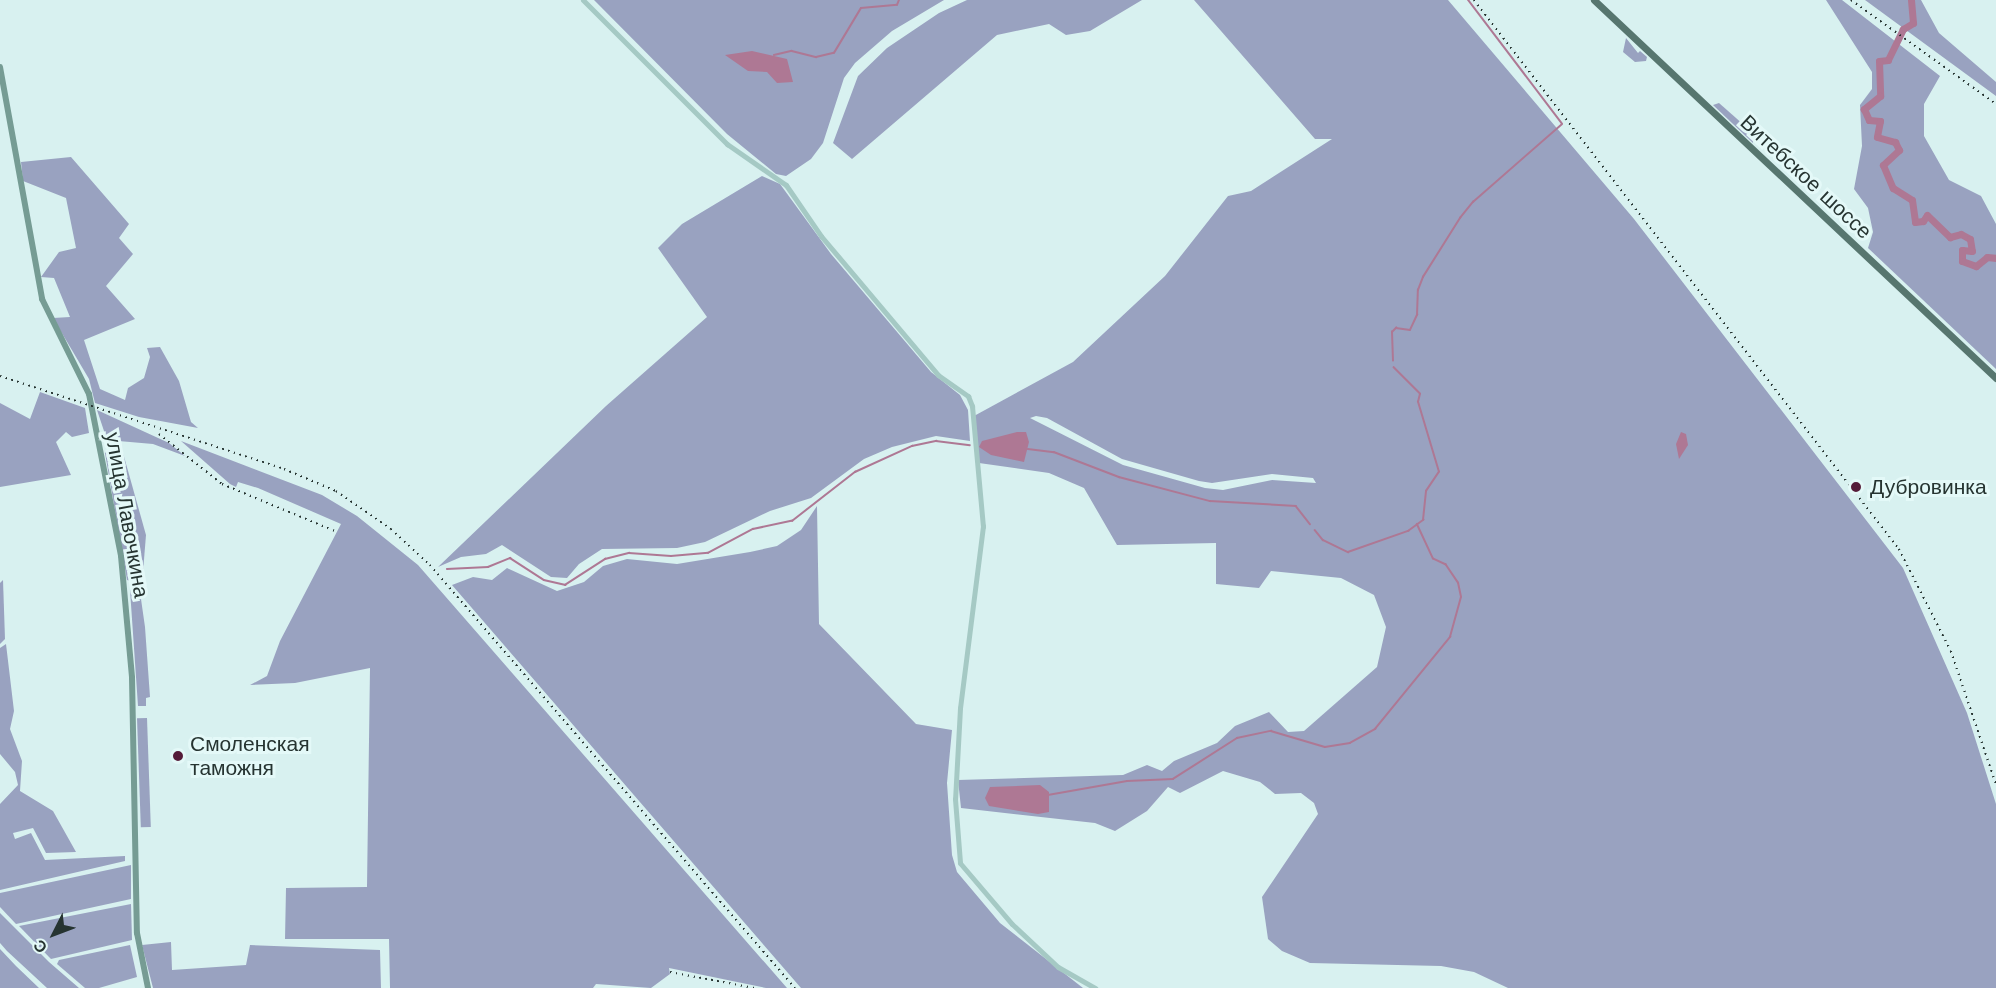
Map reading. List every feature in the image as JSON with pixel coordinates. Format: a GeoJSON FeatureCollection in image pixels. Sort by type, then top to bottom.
{"type":"FeatureCollection","features":[{"type":"Feature","properties":{"kind":"main road","name":"Витебское шоссе"},"geometry":{"type":"LineString","coordinates":[[1594,0],[1996,378]]}},
{"type":"Feature","properties":{"kind":"main road","name":"улица Лавочкина"},"geometry":{"type":"LineString","coordinates":[[0,67],[42,299],[89,394],[122,565],[134,720],[137,933],[146,985]]}},
{"type":"Feature","properties":{"kind":"street"},"geometry":{"type":"LineString","coordinates":[[583,0],[727,144],[786,185],[821,236],[938,375],[968,396],[972,406],[982,511],[960,708],[955,799],[962,869],[1058,967],[1095,988]]}},
{"type":"Feature","properties":{"kind":"shaded area"},"geometry":{"type":"Polygon","coordinates":[[[594,0],[944,0],[892,31],[855,63],[844,78],[823,143],[811,159],[786,176],[776,174],[727,134],[594,0]]]}},
{"type":"Feature","properties":{"kind":"shaded area"},"geometry":{"type":"Polygon","coordinates":[[[967,0],[1142,0],[1090,31],[1066,35],[1049,24],[997,35],[852,159],[833,143],[858,76],[887,48],[939,13],[967,0]]]}},
{"type":"Feature","properties":{"kind":"shaded area"},"geometry":{"type":"Polygon","coordinates":[[[1194,0],[1448,0],[1634,219],[1903,568],[1967,713],[1996,804],[1996,988],[1508,988],[1474,972],[1441,966],[1310,963],[1282,951],[1268,939],[1262,897],[1318,814],[1314,803],[1301,793],[1275,794],[1260,782],[1223,771],[1180,793],[1168,787],[1147,811],[1115,831],[1095,823],[961,808],[958,780],[1123,775],[1147,765],[1162,771],[1174,761],[1217,743],[1235,726],[1269,712],[1288,732],[1304,731],[1377,667],[1386,627],[1374,595],[1341,578],[1271,571],[1259,588],[1216,584],[1216,543],[1117,545],[1084,488],[1049,473],[979,463],[974,416],[1073,362],[1165,276],[1228,196],[1251,191],[1332,139],[1315,139],[1194,0]],[[1036,416],[1030,418],[1123,465],[1205,488],[1223,490],[1272,480],[1316,483],[1313,478],[1272,474],[1212,483],[1199,481],[1122,459],[1047,418],[1036,416]]]}},
{"type":"Feature","properties":{"kind":"shaded area"},"geometry":{"type":"Polygon","coordinates":[[[1826,0],[1842,0],[1940,76],[1924,104],[1924,136],[1949,180],[1981,196],[1996,224],[1996,369],[1868,248],[1873,232],[1868,208],[1854,189],[1862,146],[1860,105],[1872,89],[1872,72],[1826,0]]]}},
{"type":"Feature","properties":{"kind":"shaded area"},"geometry":{"type":"Polygon","coordinates":[[[1865,0],[1921,0],[1939,33],[1996,82],[1996,96],[1865,0]]]}},
{"type":"Feature","properties":{"kind":"shaded area"},"geometry":{"type":"Polygon","coordinates":[[[1626,38],[1638,53],[1640,51],[1647,57],[1646,61],[1635,62],[1623,52],[1626,38]]]}},
{"type":"Feature","properties":{"kind":"shaded area"},"geometry":{"type":"Polygon","coordinates":[[[752,51],[787,59],[793,82],[777,83],[767,72],[748,71],[725,55],[752,51]]]}},
{"type":"Feature","properties":{"kind":"shaded area"},"geometry":{"type":"Polygon","coordinates":[[[1719,103],[1753,133],[1753,143],[1713,105],[1719,103]]]}},
{"type":"Feature","properties":{"kind":"shaded area"},"geometry":{"type":"Polygon","coordinates":[[[71,157],[129,224],[119,238],[133,254],[106,286],[135,319],[84,340],[100,389],[125,400],[128,388],[144,378],[150,357],[147,348],[160,347],[179,381],[191,422],[198,428],[139,417],[95,403],[89,379],[53,318],[70,317],[54,278],[41,277],[59,252],[76,248],[66,198],[23,181],[21,162],[71,157]]]}},
{"type":"Feature","properties":{"kind":"shaded area"},"geometry":{"type":"Polygon","coordinates":[[[762,176],[780,184],[831,254],[931,372],[960,395],[968,410],[970,441],[936,436],[892,447],[864,459],[811,498],[770,511],[705,542],[677,548],[602,549],[579,564],[567,578],[551,577],[502,545],[486,554],[461,557],[438,567],[606,406],[707,317],[658,248],[682,224],[762,176]]]}},
{"type":"Feature","properties":{"kind":"shaded area"},"geometry":{"type":"Polygon","coordinates":[[[40,392],[85,408],[89,433],[72,437],[66,432],[56,442],[71,475],[0,487],[0,403],[30,419],[40,392]]]}},
{"type":"Feature","properties":{"kind":"shaded area"},"geometry":{"type":"Polygon","coordinates":[[[97,410],[169,443],[185,456],[153,444],[107,440],[97,410]]]}},
{"type":"Feature","properties":{"kind":"shaded area"},"geometry":{"type":"Polygon","coordinates":[[[1017,432],[1026,432],[1029,442],[1024,462],[991,455],[979,447],[982,441],[1017,432]]]}},
{"type":"Feature","properties":{"kind":"shaded area"},"geometry":{"type":"Polygon","coordinates":[[[1681,432],[1686,434],[1688,445],[1679,459],[1676,444],[1681,432]]]}},
{"type":"Feature","properties":{"kind":"shaded area"},"geometry":{"type":"Polygon","coordinates":[[[181,441],[322,495],[357,516],[418,565],[787,988],[766,988],[669,968],[670,974],[651,988],[596,984],[593,988],[390,988],[389,939],[285,939],[286,888],[367,887],[370,668],[295,683],[250,685],[267,676],[280,641],[341,524],[258,488],[238,482],[236,487],[230,484],[181,441]]]}},
{"type":"Feature","properties":{"kind":"shaded area"},"geometry":{"type":"Polygon","coordinates":[[[110,449],[123,453],[146,535],[142,584],[127,580],[105,453],[110,449]]]}},
{"type":"Feature","properties":{"kind":"shaded area"},"geometry":{"type":"Polygon","coordinates":[[[817,506],[819,624],[916,724],[952,730],[947,783],[952,855],[957,872],[1000,923],[1083,988],[801,988],[452,585],[473,577],[492,580],[507,568],[557,591],[584,582],[603,566],[627,559],[677,564],[750,552],[777,546],[801,530],[817,506]]]}},
{"type":"Feature","properties":{"kind":"shaded area"},"geometry":{"type":"Polygon","coordinates":[[[3,580],[5,639],[0,644],[0,583],[3,580]]]}},
{"type":"Feature","properties":{"kind":"shaded area"},"geometry":{"type":"Polygon","coordinates":[[[130,590],[141,599],[145,627],[150,697],[146,698],[146,706],[138,706],[130,590]]]}},
{"type":"Feature","properties":{"kind":"shaded area"},"geometry":{"type":"Polygon","coordinates":[[[6,644],[14,711],[10,729],[22,761],[20,791],[53,811],[76,852],[46,853],[33,828],[13,833],[15,839],[31,833],[45,860],[125,856],[125,861],[0,890],[0,804],[18,785],[15,772],[0,754],[0,648],[6,644]]]}},
{"type":"Feature","properties":{"kind":"shaded area"},"geometry":{"type":"Polygon","coordinates":[[[137,718],[147,718],[151,827],[141,827],[137,718]]]}},
{"type":"Feature","properties":{"kind":"shaded area"},"geometry":{"type":"Polygon","coordinates":[[[1040,785],[1049,792],[1049,812],[1038,814],[989,806],[985,798],[990,787],[1040,785]]]}},
{"type":"Feature","properties":{"kind":"shaded area"},"geometry":{"type":"Polygon","coordinates":[[[131,865],[131,899],[16,924],[0,907],[0,893],[131,865]]]}},
{"type":"Feature","properties":{"kind":"shaded area"},"geometry":{"type":"Polygon","coordinates":[[[131,904],[132,940],[51,959],[19,926],[131,904]]]}},
{"type":"Feature","properties":{"kind":"shaded area"},"geometry":{"type":"Polygon","coordinates":[[[0,913],[79,988],[47,988],[7,951],[0,943],[0,913]]]}},
{"type":"Feature","properties":{"kind":"shaded area"},"geometry":{"type":"Polygon","coordinates":[[[171,942],[172,970],[246,965],[250,945],[380,950],[381,988],[153,988],[142,945],[171,942]]]}},
{"type":"Feature","properties":{"kind":"shaded area"},"geometry":{"type":"Polygon","coordinates":[[[130,945],[137,977],[99,988],[85,988],[57,964],[59,960],[130,945]]]}},
{"type":"Feature","properties":{"kind":"shaded area"},"geometry":{"type":"Polygon","coordinates":[[[0,949],[16,966],[39,988],[0,988],[0,949]]]}},
{"type":"Feature","properties":{"kind":"waterway"},"geometry":{"type":"LineString","coordinates":[[774,55],[792,51],[816,57],[834,53],[861,8],[897,5],[899,0]]}},
{"type":"Feature","properties":{"kind":"waterway"},"geometry":{"type":"LineString","coordinates":[[1393,361],[1392,332],[1396,328],[1410,330],[1417,315],[1418,290],[1423,277],[1460,218],[1473,202],[1562,124],[1468,0]]}},
{"type":"Feature","properties":{"kind":"waterway"},"geometry":{"type":"LineString","coordinates":[[1911,0],[1913,23],[1903,29],[1888,60],[1879,61],[1880,96],[1864,109],[1869,120],[1880,121],[1877,137],[1895,142],[1899,150],[1883,165],[1893,188],[1912,200],[1915,222],[1923,221],[1927,215],[1950,237],[1961,234],[1970,239],[1972,251],[1962,250],[1962,261],[1976,266],[1987,257],[1996,258]]}},
{"type":"Feature","properties":{"kind":"waterway"},"geometry":{"type":"LineString","coordinates":[[1315,530],[1323,540],[1348,552],[1408,531],[1423,520],[1426,491],[1439,472],[1418,402],[1420,394],[1394,368]]}},
{"type":"Feature","properties":{"kind":"waterway"},"geometry":{"type":"LineString","coordinates":[[447,569],[488,567],[510,558],[544,580],[565,585],[605,559],[629,553],[671,556],[708,553],[753,529],[792,521],[855,472],[912,446],[936,441],[970,445]]}},
{"type":"Feature","properties":{"kind":"waterway"},"geometry":{"type":"LineString","coordinates":[[1028,449],[1054,452],[1119,477],[1210,501],[1296,506],[1310,524]]}},
{"type":"Feature","properties":{"kind":"waterway"},"geometry":{"type":"LineString","coordinates":[[1048,795],[1127,781],[1173,779],[1237,738],[1271,731],[1325,747],[1350,743],[1375,729],[1450,637],[1461,597],[1458,583],[1446,565],[1433,559],[1417,525]]}},
{"type":"Feature","properties":{"kind":"railway"},"geometry":{"type":"LineString","coordinates":[[1474,0],[1899,549],[1951,651],[1996,784]]}},
{"type":"Feature","properties":{"kind":"railway"},"geometry":{"type":"LineString","coordinates":[[1851,0],[1996,104]]}},
{"type":"Feature","properties":{"kind":"railway"},"geometry":{"type":"LineString","coordinates":[[0,376],[284,469],[336,491],[391,529],[430,565],[795,988]]}},
{"type":"Feature","properties":{"kind":"railway"},"geometry":{"type":"LineString","coordinates":[[159,434],[222,484],[335,531]]}},
{"type":"Feature","properties":{"kind":"railway"},"geometry":{"type":"LineString","coordinates":[[670,972],[755,988]]}},
{"type":"Feature","properties":{"kind":"place","name":"Дубровинка"},"geometry":{"type":"Point","coordinates":[1856,487]}},
{"type":"Feature","properties":{"kind":"place","name":"Смоленская таможня"},"geometry":{"type":"Point","coordinates":[178,756]}}]}
